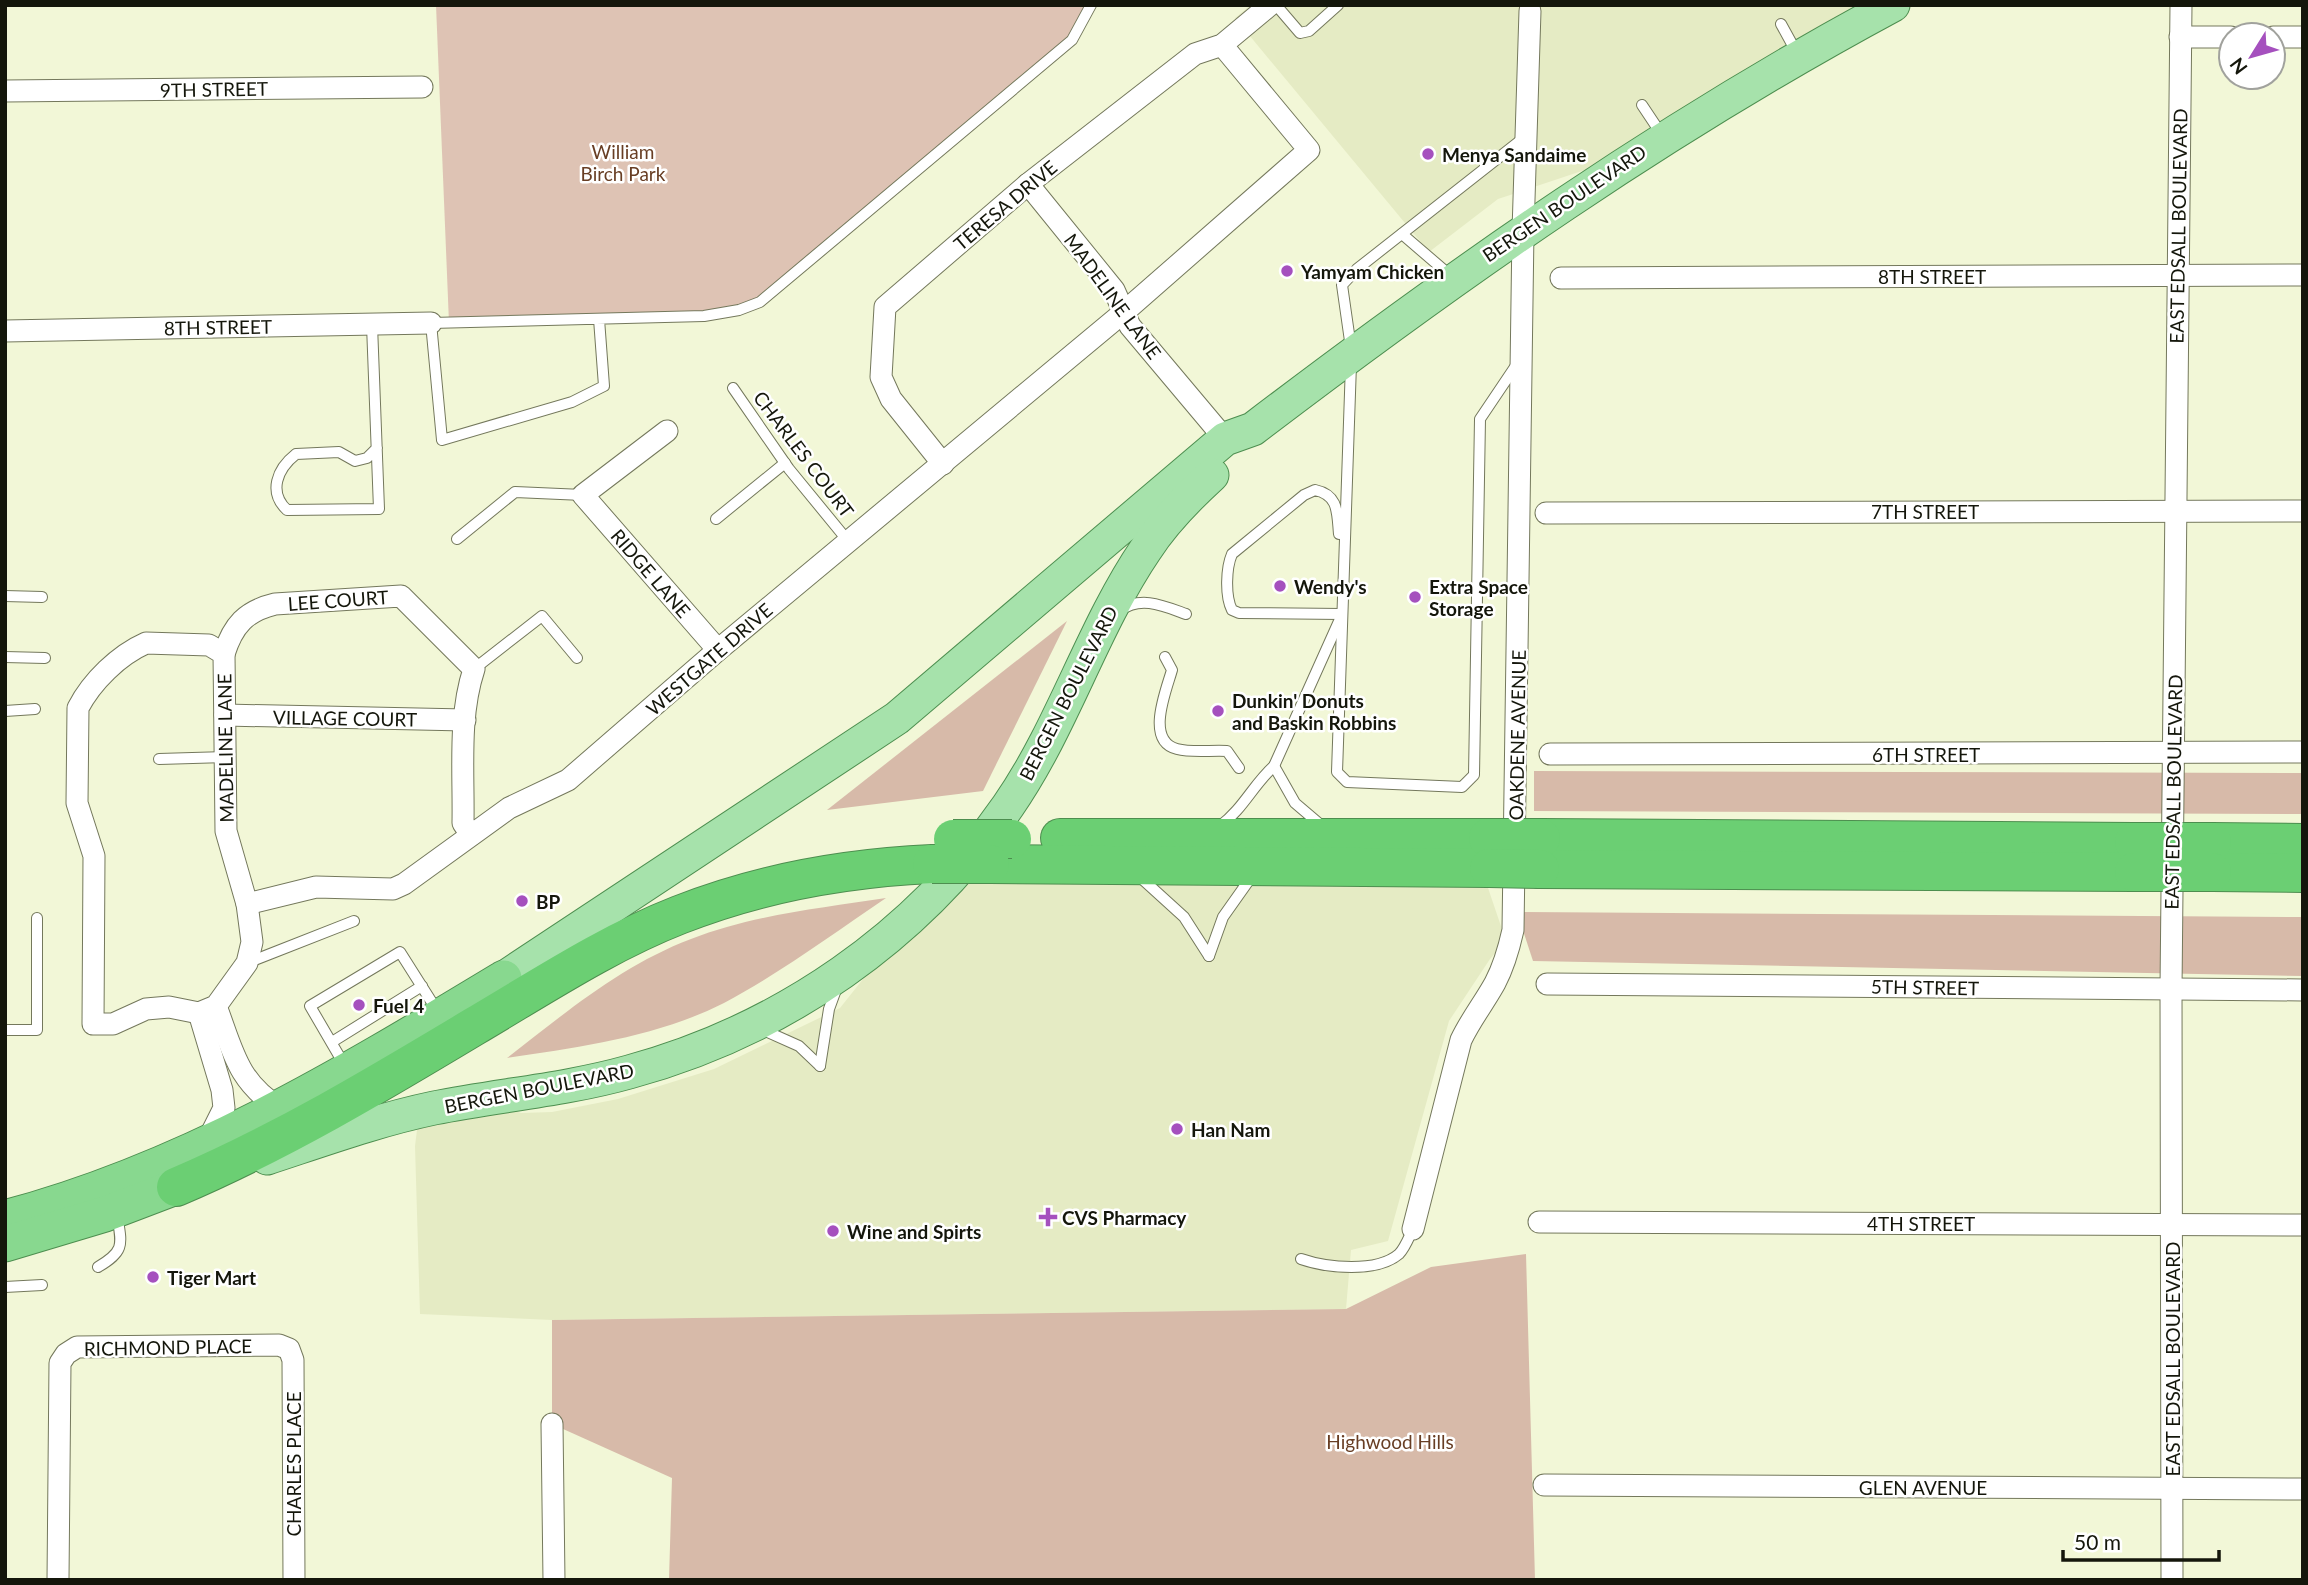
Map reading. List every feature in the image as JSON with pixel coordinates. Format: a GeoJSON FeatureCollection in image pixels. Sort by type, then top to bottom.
{"type":"FeatureCollection","features":[{"type":"Feature","properties":{"kind":"highway"},"geometry":{"type":"LineString","coordinates":[[505,978],[620,912],[727,870],[839,846],[942,852],[1001,852],[1208,838],[1345,838],[1489,853]]}},
{"type":"Feature","properties":{"kind":"highway"},"geometry":{"type":"LineString","coordinates":[[1001,852],[1127,865],[1261,867],[1489,853],[2134,857],[2223,863],[2300,850]]}},
{"type":"Feature","properties":{"kind":"highway"},"geometry":{"type":"LineString","coordinates":[[176,1187],[314,1122],[576,966],[677,915],[749,891],[942,852]]}},
{"type":"Feature","properties":{"kind":"highway"},"geometry":{"type":"LineString","coordinates":[[2223,863],[2303,891]]}},
{"type":"Feature","properties":{"kind":"highway","name":"BERGEN BOULEVARD"},"geometry":{"type":"LineString","coordinates":[[5,1218],[118,1182],[203,1147],[281,1109],[340,1057],[441,1016],[505,978]]}},
{"type":"Feature","properties":{"kind":"highway","name":"BERGEN BOULEVARD"},"geometry":{"type":"LineString","coordinates":[[5,1244],[117,1210],[176,1187]]}},
{"type":"Feature","properties":{"kind":"main road","name":"BERGEN BOULEVARD"},"geometry":{"type":"LineString","coordinates":[[505,978],[897,718],[1239,434],[1523,231],[1664,137],[1893,5]]}},
{"type":"Feature","properties":{"kind":"main road","name":"BERGEN BOULEVARD"},"geometry":{"type":"LineString","coordinates":[[176,1187],[407,1115],[632,1072],[698,1050],[752,1026],[799,1002],[844,972],[924,906],[988,832],[1039,757],[1102,626],[1148,545],[1183,503],[1238,451],[1239,434]]}},
{"type":"Feature","properties":{"kind":"street","name":"TERESA DRIVE"},"geometry":{"type":"LineString","coordinates":[[943,464],[891,399],[881,377],[885,307],[1028,184],[1195,54],[1222,45],[1270,5]]}},
{"type":"Feature","properties":{"kind":"street","name":"EAST EDSALL BOULEVARD"},"geometry":{"type":"LineString","coordinates":[[2172,1580],[2171,989],[2181,5]]}},
{"type":"Feature","properties":{"kind":"street","name":"OAKDENE AVENUE"},"geometry":{"type":"LineString","coordinates":[[1413,1229],[1461,1040],[1473,1014],[1495,984],[1514,930],[1523,231],[1530,11]]}},
{"type":"Feature","properties":{"kind":"street"},"geometry":{"type":"LineString","coordinates":[[2180,37],[2217,37]]}},
{"type":"Feature","properties":{"kind":"street","name":"WESTGATE DRIVE"},"geometry":{"type":"LineString","coordinates":[[247,904],[316,887],[393,889],[404,884],[509,808],[568,780],[718,650],[1124,312],[1310,150],[1222,45]]}},
{"type":"Feature","properties":{"kind":"street","name":"9TH STREET"},"geometry":{"type":"LineString","coordinates":[[5,91],[422,87]]}},
{"type":"Feature","properties":{"kind":"street","name":"MADELINE LANE"},"geometry":{"type":"LineString","coordinates":[[1028,184],[1114,290],[1130,327],[1239,434]]}},
{"type":"Feature","properties":{"kind":"street","name":"8TH STREET"},"geometry":{"type":"LineString","coordinates":[[1561,278],[2303,275]]}},
{"type":"Feature","properties":{"kind":"street","name":"8TH STREET"},"geometry":{"type":"LineString","coordinates":[[5,331],[431,323]]}},
{"type":"Feature","properties":{"kind":"street"},"geometry":{"type":"LineString","coordinates":[[583,495],[667,432]]}},
{"type":"Feature","properties":{"kind":"street","name":"RIDGE LANE"},"geometry":{"type":"LineString","coordinates":[[583,495],[718,650]]}},
{"type":"Feature","properties":{"kind":"street","name":"7TH STREET"},"geometry":{"type":"LineString","coordinates":[[1546,513],[2303,511]]}},
{"type":"Feature","properties":{"kind":"street","name":"LEE COURT"},"geometry":{"type":"LineString","coordinates":[[224,654],[229,636],[240,620],[257,608],[275,604],[401,596],[474,669]]}},
{"type":"Feature","properties":{"kind":"street","name":"MADELINE LANE"},"geometry":{"type":"LineString","coordinates":[[207,1010],[169,1007],[146,1009],[113,1024],[93,1024],[94,856],[77,803],[78,708],[85,695],[127,652],[146,643],[209,645],[224,654],[226,831],[247,904],[252,942],[247,963]]}},
{"type":"Feature","properties":{"kind":"street"},"geometry":{"type":"LineString","coordinates":[[471,835],[463,823],[465,720],[468,685],[474,669]]}},
{"type":"Feature","properties":{"kind":"street","name":"VILLAGE COURT"},"geometry":{"type":"LineString","coordinates":[[225,715],[465,720]]}},
{"type":"Feature","properties":{"kind":"street","name":"6TH STREET"},"geometry":{"type":"LineString","coordinates":[[1550,754],[2173,755],[2303,752]]}},
{"type":"Feature","properties":{"kind":"street"},"geometry":{"type":"LineString","coordinates":[[207,1010],[247,963]]}},
{"type":"Feature","properties":{"kind":"street","name":"5TH STREET"},"geometry":{"type":"LineString","coordinates":[[1547,984],[2303,990]]}},
{"type":"Feature","properties":{"kind":"street"},"geometry":{"type":"LineString","coordinates":[[207,1010],[239,1069],[256,1092],[281,1109]]}},
{"type":"Feature","properties":{"kind":"street"},"geometry":{"type":"LineString","coordinates":[[203,1147],[221,1119],[224,1108],[207,1010]]}},
{"type":"Feature","properties":{"kind":"street","name":"4TH STREET"},"geometry":{"type":"LineString","coordinates":[[1539,1222],[2303,1225]]}},
{"type":"Feature","properties":{"kind":"street","name":"RICHMOND PLACE"},"geometry":{"type":"LineString","coordinates":[[58,1580],[60,1363],[66,1354],[77,1347],[279,1345],[289,1349]]}},
{"type":"Feature","properties":{"kind":"street","name":"CHARLES PLACE"},"geometry":{"type":"LineString","coordinates":[[289,1349],[293,1360],[294,1580]]}},
{"type":"Feature","properties":{"kind":"street"},"geometry":{"type":"LineString","coordinates":[[552,1424],[554,1580]]}},
{"type":"Feature","properties":{"kind":"street","name":"GLEN AVENUE"},"geometry":{"type":"LineString","coordinates":[[1544,1485],[2303,1489]]}},
{"type":"Feature","properties":{"kind":"lane"},"geometry":{"type":"LineString","coordinates":[[599,319],[604,386],[572,402],[442,440],[431,323],[704,316],[739,310],[760,302],[1072,40],[1091,5]]}},
{"type":"Feature","properties":{"kind":"lane"},"geometry":{"type":"LineString","coordinates":[[1276,5],[1300,33],[1308,31],[1338,5]]}},
{"type":"Feature","properties":{"kind":"lane"},"geometry":{"type":"LineString","coordinates":[[1781,24],[1799,57]]}},
{"type":"Feature","properties":{"kind":"lane"},"geometry":{"type":"LineString","coordinates":[[1642,105],[1664,137]]}},
{"type":"Feature","properties":{"kind":"lane"},"geometry":{"type":"LineString","coordinates":[[1523,356],[1480,419],[1474,775],[1462,787],[1347,782],[1340,779],[1337,772],[1352,354],[1342,285],[1357,269],[1527,135]]}},
{"type":"Feature","properties":{"kind":"lane"},"geometry":{"type":"LineString","coordinates":[[1402,234],[1419,252],[1455,279]]}},
{"type":"Feature","properties":{"kind":"lane"},"geometry":{"type":"LineString","coordinates":[[372,325],[377,448],[379,509],[287,510],[279,503],[275,488],[279,473],[296,454],[339,452],[355,461],[367,458],[377,448]]}},
{"type":"Feature","properties":{"kind":"lane","name":"CHARLES COURT"},"geometry":{"type":"LineString","coordinates":[[733,388],[785,463],[848,541]]}},
{"type":"Feature","properties":{"kind":"lane"},"geometry":{"type":"LineString","coordinates":[[716,519],[785,463]]}},
{"type":"Feature","properties":{"kind":"lane"},"geometry":{"type":"LineString","coordinates":[[1342,614],[1234,612],[1229,601],[1229,562],[1236,551],[1299,498],[1315,490],[1327,494],[1336,502],[1343,573]]}},
{"type":"Feature","properties":{"kind":"lane"},"geometry":{"type":"LineString","coordinates":[[457,539],[515,492],[583,495]]}},
{"type":"Feature","properties":{"kind":"lane"},"geometry":{"type":"LineString","coordinates":[[5,596],[42,597]]}},
{"type":"Feature","properties":{"kind":"lane"},"geometry":{"type":"LineString","coordinates":[[1102,626],[1126,606],[1141,602],[1156,603],[1185,614]]}},
{"type":"Feature","properties":{"kind":"lane"},"geometry":{"type":"LineString","coordinates":[[1208,838],[1239,811],[1258,781],[1274,766],[1342,614]]}},
{"type":"Feature","properties":{"kind":"lane"},"geometry":{"type":"LineString","coordinates":[[474,669],[542,616],[578,658]]}},
{"type":"Feature","properties":{"kind":"lane"},"geometry":{"type":"LineString","coordinates":[[5,657],[45,659]]}},
{"type":"Feature","properties":{"kind":"lane"},"geometry":{"type":"LineString","coordinates":[[1164,657],[1172,670],[1159,726],[1164,741],[1177,749],[1227,751],[1239,768]]}},
{"type":"Feature","properties":{"kind":"lane"},"geometry":{"type":"LineString","coordinates":[[5,711],[36,709]]}},
{"type":"Feature","properties":{"kind":"lane"},"geometry":{"type":"LineString","coordinates":[[159,759],[226,757]]}},
{"type":"Feature","properties":{"kind":"lane"},"geometry":{"type":"LineString","coordinates":[[1274,766],[1295,803],[1316,822],[1345,838]]}},
{"type":"Feature","properties":{"kind":"lane"},"geometry":{"type":"LineString","coordinates":[[1127,865],[1184,917],[1209,956],[1230,906],[1261,867]]}},
{"type":"Feature","properties":{"kind":"lane"},"geometry":{"type":"LineString","coordinates":[[5,1030],[37,1030],[37,918]]}},
{"type":"Feature","properties":{"kind":"lane"},"geometry":{"type":"LineString","coordinates":[[247,963],[354,921]]}},
{"type":"Feature","properties":{"kind":"lane"},"geometry":{"type":"LineString","coordinates":[[422,986],[340,1057],[310,1006],[400,952],[422,986],[441,1016]]}},
{"type":"Feature","properties":{"kind":"lane"},"geometry":{"type":"LineString","coordinates":[[752,1026],[786,1038],[820,1066],[829,1009],[844,972]]}},
{"type":"Feature","properties":{"kind":"lane"},"geometry":{"type":"LineString","coordinates":[[98,1267],[116,1256],[121,1248],[117,1210]]}},
{"type":"Feature","properties":{"kind":"lane"},"geometry":{"type":"LineString","coordinates":[[1301,1259],[1321,1265],[1381,1265],[1400,1253],[1413,1229]]}},
{"type":"Feature","properties":{"kind":"lane"},"geometry":{"type":"LineString","coordinates":[[5,1287],[42,1285]]}},
{"type":"Feature","properties":{"kind":"shaded area"},"geometry":{"type":"Polygon","coordinates":[[[1251,5],[1893,5],[1642,151],[1498,199],[1429,252],[1235,18],[1251,5]]]}},
{"type":"Feature","properties":{"kind":"shaded area"},"geometry":{"type":"Polygon","coordinates":[[[966,882],[1486,882],[1506,941],[1490,959],[1449,1021],[1388,1241],[1351,1250],[1346,1309],[552,1320],[420,1314],[415,1146],[417,1130],[434,1116],[502,1106],[521,1113],[552,1112],[618,1099],[714,1069],[840,1008],[875,964],[966,882]]]}},
{"type":"Feature","properties":{"kind":"green space","name":"William Birch Park"},"geometry":{"type":"Polygon","coordinates":[[[436,5],[1091,5],[1072,40],[791,278],[739,310],[449,323],[436,5]]]}},
{"type":"Feature","properties":{"kind":"green space"},"geometry":{"type":"Polygon","coordinates":[[[1067,621],[983,791],[827,810],[1067,621]]]}},
{"type":"Feature","properties":{"kind":"green space"},"geometry":{"type":"Polygon","coordinates":[[[1534,771],[2303,773],[2303,814],[1534,811],[1534,771]]]}},
{"type":"Feature","properties":{"kind":"green space"},"geometry":{"type":"Polygon","coordinates":[[[886,898],[765,979],[698,1015],[618,1039],[507,1058],[618,976],[691,939],[762,918],[886,898]]]}},
{"type":"Feature","properties":{"kind":"green space"},"geometry":{"type":"Polygon","coordinates":[[[1517,912],[2303,917],[2303,976],[1533,961],[1517,912]]]}},
{"type":"Feature","properties":{"kind":"green space","name":"Highwood Hills"},"geometry":{"type":"Polygon","coordinates":[[[1526,1254],[1535,1580],[669,1580],[672,1478],[552,1424],[552,1320],[1346,1309],[1431,1267],[1526,1254]]]}},
{"type":"Feature","properties":{"kind":"place","name":"Menya Sandaime"},"geometry":{"type":"Point","coordinates":[1428,154]}},
{"type":"Feature","properties":{"kind":"place","name":"Yamyam Chicken"},"geometry":{"type":"Point","coordinates":[1287,271]}},
{"type":"Feature","properties":{"kind":"place","name":"Wendy's"},"geometry":{"type":"Point","coordinates":[1280,586]}},
{"type":"Feature","properties":{"kind":"place","name":"Extra Space Storage"},"geometry":{"type":"Point","coordinates":[1415,597]}},
{"type":"Feature","properties":{"kind":"place","name":"Dunkin' Donuts and Baskin Robbins"},"geometry":{"type":"Point","coordinates":[1218,711]}},
{"type":"Feature","properties":{"kind":"place","name":"BP"},"geometry":{"type":"Point","coordinates":[522,901]}},
{"type":"Feature","properties":{"kind":"place","name":"Fuel 4"},"geometry":{"type":"Point","coordinates":[359,1005]}},
{"type":"Feature","properties":{"kind":"place","name":"Han Nam"},"geometry":{"type":"Point","coordinates":[1177,1129]}},
{"type":"Feature","properties":{"kind":"place","name":"CVS Pharmacy"},"geometry":{"type":"Point","coordinates":[1048,1217]}},
{"type":"Feature","properties":{"kind":"place","name":"Wine and Spirts"},"geometry":{"type":"Point","coordinates":[833,1231]}},
{"type":"Feature","properties":{"kind":"place","name":"Tiger Mart"},"geometry":{"type":"Point","coordinates":[153,1277]}}]}
